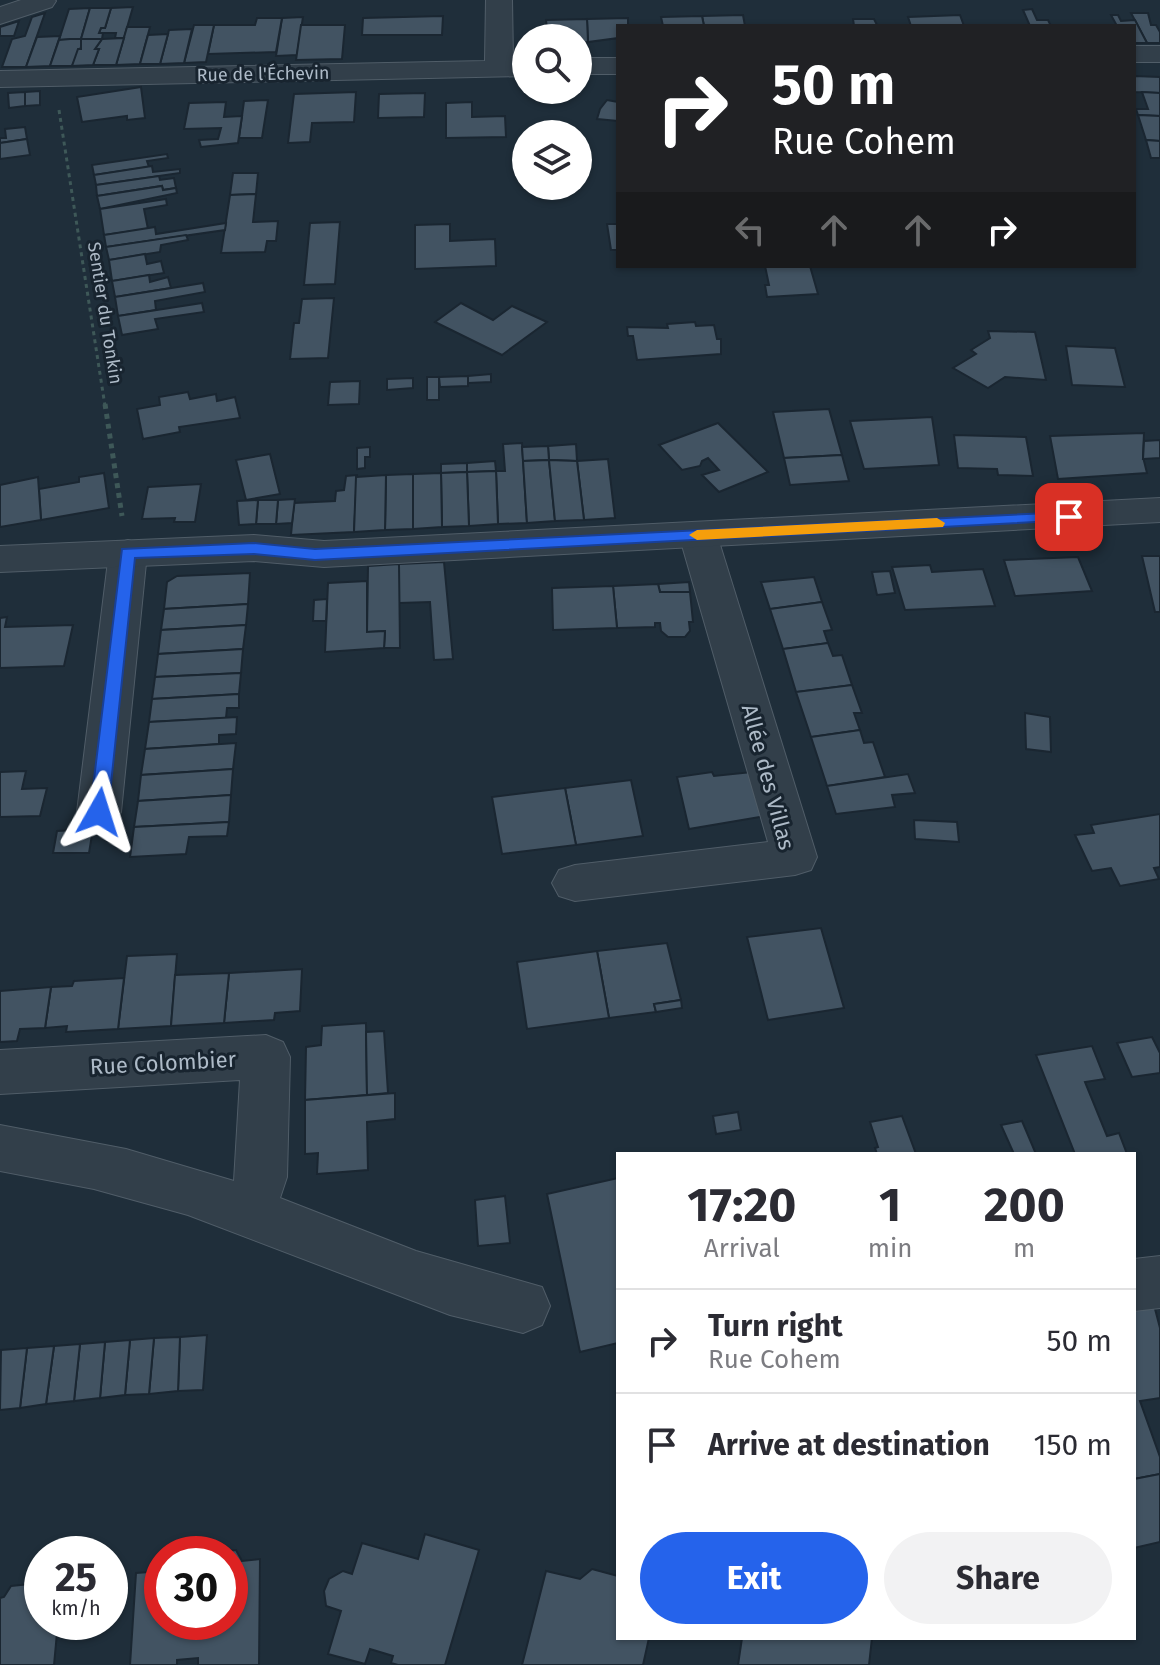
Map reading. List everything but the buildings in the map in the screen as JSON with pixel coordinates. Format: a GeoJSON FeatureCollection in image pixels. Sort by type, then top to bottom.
{"type":"FeatureCollection","features":[{"type":"Feature","properties":{"kind":"street"},"geometry":{"type":"LineString","coordinates":[[499,0],[512,63]]}},
{"type":"Feature","properties":{"kind":"street"},"geometry":{"type":"LineString","coordinates":[[0,16],[43,1]]}},
{"type":"Feature","properties":{"kind":"street"},"geometry":{"type":"LineString","coordinates":[[1136,54],[1160,54]]}},
{"type":"Feature","properties":{"kind":"street"},"geometry":{"type":"LineString","coordinates":[[592,66],[616,66]]}},
{"type":"Feature","properties":{"kind":"street","name":"Rue de l'Échevin"},"geometry":{"type":"LineString","coordinates":[[0,79],[512,68]]}},
{"type":"Feature","properties":{"kind":"street"},"geometry":{"type":"LineString","coordinates":[[0,559],[254,548],[315,555],[1160,510]]}},
{"type":"Feature","properties":{"kind":"street","name":"Allée des Villas"},"geometry":{"type":"LineString","coordinates":[[575,883],[795,857],[698,535]]}},
{"type":"Feature","properties":{"kind":"street"},"geometry":{"type":"LineString","coordinates":[[99,812],[128,553]]}},
{"type":"Feature","properties":{"kind":"street","name":"Rue Colombier"},"geometry":{"type":"LineString","coordinates":[[0,1072],[266,1057],[261,1177],[250,1212]]}},
{"type":"Feature","properties":{"kind":"street"},"geometry":{"type":"LineString","coordinates":[[0,1148],[53,1157],[184,1190],[250,1212],[427,1283],[523,1306]]}},
{"type":"Feature","properties":{"kind":"street"},"geometry":{"type":"LineString","coordinates":[[1136,1285],[1160,1282]]}},
{"type":"Feature","properties":{"kind":"path","name":"Sentier du Tonkin"},"geometry":{"type":"LineString","coordinates":[[54,78],[128,553]]}},
{"type":"Feature","properties":{"kind":"slow traffic"},"geometry":{"type":"LineString","coordinates":[[697,535],[937,523]]}},
{"type":"Feature","properties":{"kind":"route"},"geometry":{"type":"LineString","coordinates":[[99,812],[128,553],[254,548],[315,555],[1069,517]]}}]}
